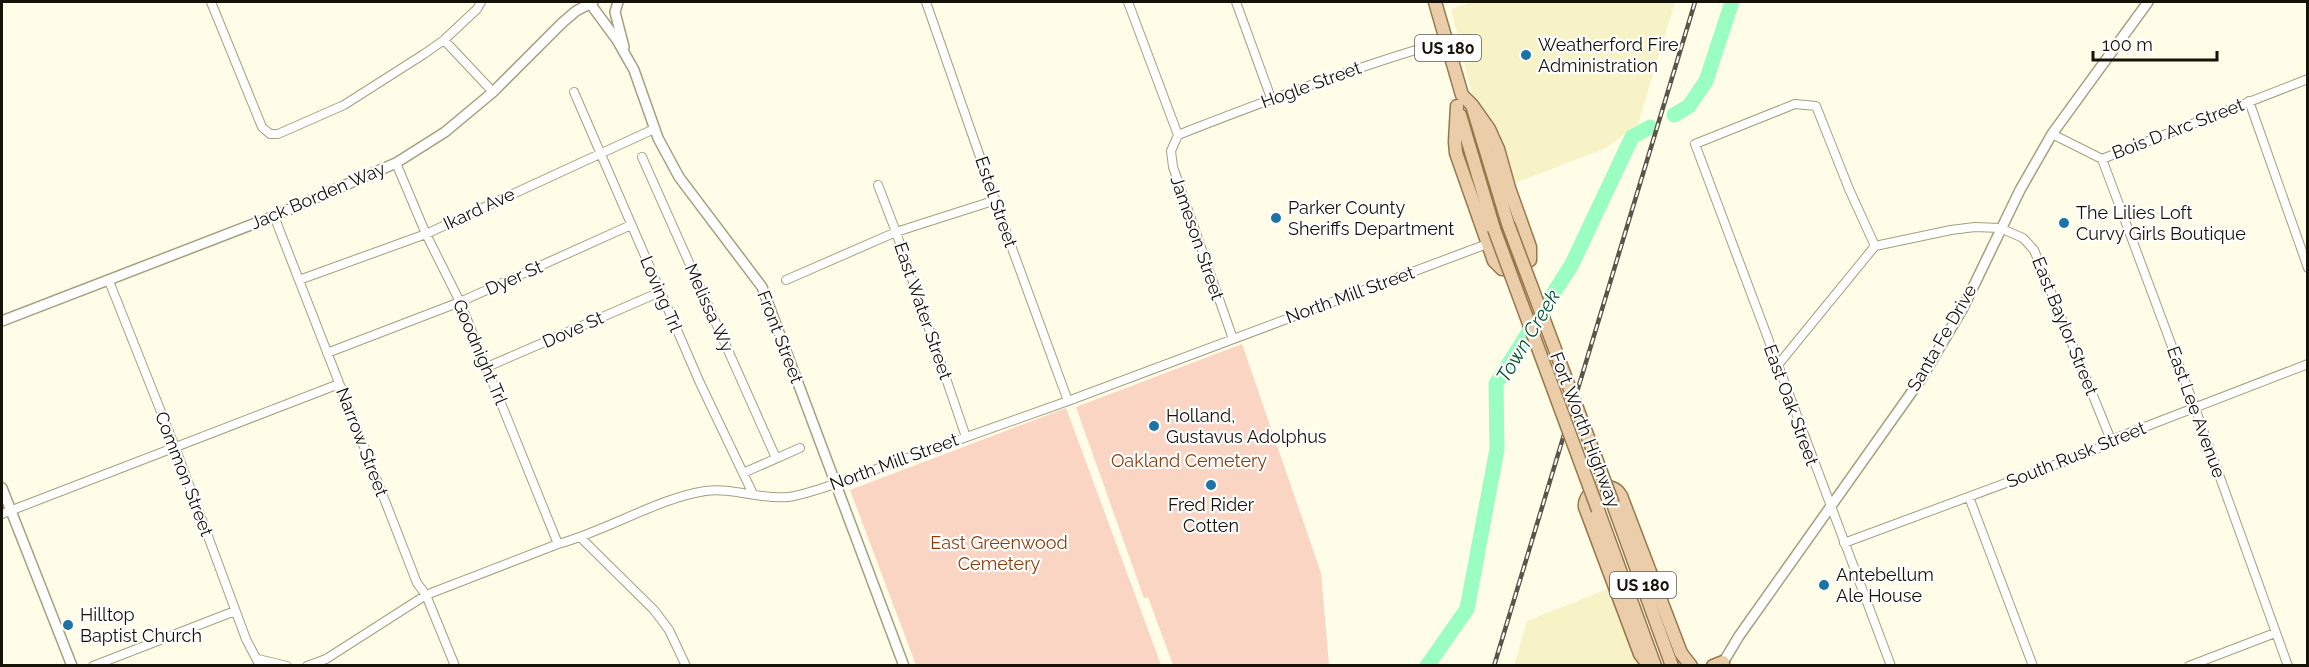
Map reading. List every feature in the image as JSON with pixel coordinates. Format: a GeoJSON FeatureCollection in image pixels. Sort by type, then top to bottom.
{"type":"FeatureCollection","features":[{"type":"Feature","properties":{"kind":"main road","name":"Fort Worth Highway"},"geometry":{"type":"LineString","coordinates":[[1435,2],[1494,229],[1655,666]]}},
{"type":"Feature","properties":{"kind":"main road","name":"Fort Worth Highway"},"geometry":{"type":"LineString","coordinates":[[1459,100],[1472,105],[1508,224],[1672,666]]}},
{"type":"Feature","properties":{"kind":"main road"},"geometry":{"type":"LineString","coordinates":[[1459,100],[1456,153],[1487,244],[1494,261],[1502,269],[1530,260],[1530,247],[1498,149],[1489,129],[1472,105]]}},
{"type":"Feature","properties":{"kind":"main road"},"geometry":{"type":"LineString","coordinates":[[1649,666],[1640,654],[1585,507],[1584,501],[1587,496],[1608,487],[1613,486],[1618,489],[1681,653],[1691,666]]}},
{"type":"Feature","properties":{"kind":"main road"},"geometry":{"type":"LineString","coordinates":[[1666,646],[1682,666]]}},
{"type":"Feature","properties":{"kind":"street"},"geometry":{"type":"LineString","coordinates":[[211,2],[262,127],[270,134],[278,134],[344,105],[444,40],[477,9],[481,2]]}},
{"type":"Feature","properties":{"kind":"street","name":"Front Street"},"geometry":{"type":"LineString","coordinates":[[591,2],[634,70],[654,129],[679,177],[762,287],[904,666]]}},
{"type":"Feature","properties":{"kind":"street","name":"Jack Borden Way"},"geometry":{"type":"LineString","coordinates":[[2,321],[274,216],[396,163],[445,132],[493,92],[562,23],[591,2]]}},
{"type":"Feature","properties":{"kind":"street"},"geometry":{"type":"LineString","coordinates":[[618,2],[615,12],[623,39],[624,52]]}},
{"type":"Feature","properties":{"kind":"street","name":"Estel Street"},"geometry":{"type":"LineString","coordinates":[[926,2],[1068,401]]}},
{"type":"Feature","properties":{"kind":"street"},"geometry":{"type":"LineString","coordinates":[[1128,2],[1178,135]]}},
{"type":"Feature","properties":{"kind":"street"},"geometry":{"type":"LineString","coordinates":[[1236,2],[1271,98]]}},
{"type":"Feature","properties":{"kind":"street","name":"Santa Fe Drive"},"geometry":{"type":"LineString","coordinates":[[1719,664],[1938,351],[1963,308],[2000,228],[2052,134],[2148,2]]}},
{"type":"Feature","properties":{"kind":"street"},"geometry":{"type":"LineString","coordinates":[[444,40],[493,92]]}},
{"type":"Feature","properties":{"kind":"street","name":"Hogle Street"},"geometry":{"type":"LineString","coordinates":[[1178,135],[1271,98],[1382,59],[1446,42]]}},
{"type":"Feature","properties":{"kind":"street","name":"Bois D Arc Street"},"geometry":{"type":"LineString","coordinates":[[2052,134],[2102,159],[2307,80]]}},
{"type":"Feature","properties":{"kind":"street","name":"Loving Trl"},"geometry":{"type":"LineString","coordinates":[[574,92],[660,292],[753,494]]}},
{"type":"Feature","properties":{"kind":"street"},"geometry":{"type":"LineString","coordinates":[[2249,101],[2307,268]]}},
{"type":"Feature","properties":{"kind":"street","name":"East Oak Street"},"geometry":{"type":"LineString","coordinates":[[1875,246],[1849,189],[1816,106],[1796,104],[1695,144],[1891,666]]}},
{"type":"Feature","properties":{"kind":"street","name":"Ikard Ave"},"geometry":{"type":"LineString","coordinates":[[299,280],[426,234],[654,129]]}},
{"type":"Feature","properties":{"kind":"street","name":"Jameson Street"},"geometry":{"type":"LineString","coordinates":[[1178,135],[1171,151],[1173,167],[1233,339]]}},
{"type":"Feature","properties":{"kind":"street","name":"Melissa Wy"},"geometry":{"type":"LineString","coordinates":[[642,157],[776,458]]}},
{"type":"Feature","properties":{"kind":"street","name":"East Lee Avenue"},"geometry":{"type":"LineString","coordinates":[[2102,159],[2288,666]]}},
{"type":"Feature","properties":{"kind":"street","name":"Goodnight Trl"},"geometry":{"type":"LineString","coordinates":[[396,163],[426,234],[460,302],[558,544]]}},
{"type":"Feature","properties":{"kind":"street","name":"East Water Street"},"geometry":{"type":"LineString","coordinates":[[878,185],[966,437]]}},
{"type":"Feature","properties":{"kind":"street"},"geometry":{"type":"LineString","coordinates":[[786,280],[896,232],[996,200]]}},
{"type":"Feature","properties":{"kind":"street","name":"Narrow Street"},"geometry":{"type":"LineString","coordinates":[[274,216],[417,583],[426,595],[455,666]]}},
{"type":"Feature","properties":{"kind":"street","name":"Dyer St"},"geometry":{"type":"LineString","coordinates":[[327,352],[460,302],[631,225]]}},
{"type":"Feature","properties":{"kind":"street"},"geometry":{"type":"LineString","coordinates":[[1777,366],[1875,246],[1951,230],[1975,227],[2000,228]]}},
{"type":"Feature","properties":{"kind":"street","name":"East Baylor Street"},"geometry":{"type":"LineString","coordinates":[[2000,228],[2023,238],[2034,250],[2112,440]]}},
{"type":"Feature","properties":{"kind":"street","name":"North Mill Street"},"geometry":{"type":"LineString","coordinates":[[307,666],[326,659],[426,595],[558,544],[581,538],[667,502],[705,491],[786,497],[835,484],[1068,401],[1487,244]]}},
{"type":"Feature","properties":{"kind":"street","name":"Common Street"},"geometry":{"type":"LineString","coordinates":[[109,281],[175,447],[246,639],[259,662]]}},
{"type":"Feature","properties":{"kind":"street","name":"Dove St"},"geometry":{"type":"LineString","coordinates":[[487,368],[660,292]]}},
{"type":"Feature","properties":{"kind":"street","name":"South Rusk Street"},"geometry":{"type":"LineString","coordinates":[[1844,543],[2095,450],[2112,440],[2307,364]]}},
{"type":"Feature","properties":{"kind":"street"},"geometry":{"type":"LineString","coordinates":[[6,512],[339,384]]}},
{"type":"Feature","properties":{"kind":"street"},"geometry":{"type":"LineString","coordinates":[[743,473],[800,448]]}},
{"type":"Feature","properties":{"kind":"street"},"geometry":{"type":"LineString","coordinates":[[2,488],[6,512],[72,666]]}},
{"type":"Feature","properties":{"kind":"street"},"geometry":{"type":"LineString","coordinates":[[1969,497],[2033,666]]}},
{"type":"Feature","properties":{"kind":"street"},"geometry":{"type":"LineString","coordinates":[[581,538],[654,610],[669,630],[686,666]]}},
{"type":"Feature","properties":{"kind":"street"},"geometry":{"type":"LineString","coordinates":[[93,666],[235,611]]}},
{"type":"Feature","properties":{"kind":"street"},"geometry":{"type":"LineString","coordinates":[[2189,666],[2275,633]]}},
{"type":"Feature","properties":{"kind":"street"},"geometry":{"type":"LineString","coordinates":[[259,662],[287,666]]}},
{"type":"Feature","properties":{"kind":"shaded area"},"geometry":{"type":"Polygon","coordinates":[[[1472,2],[1675,2],[1638,124],[1606,148],[1512,184],[1475,105],[1451,9],[1472,2]]]}},
{"type":"Feature","properties":{"kind":"shaded area"},"geometry":{"type":"Polygon","coordinates":[[[1613,587],[1642,666],[1514,666],[1527,621],[1613,587]]]}},
{"type":"Feature","properties":{"kind":"green space","name":"Oakland Cemetery"},"geometry":{"type":"Polygon","coordinates":[[[1242,344],[1321,573],[1329,665],[1173,665],[1148,597],[1144,598],[1076,407],[1242,344]]]}},
{"type":"Feature","properties":{"kind":"green space","name":"East Greenwood Cemetery"},"geometry":{"type":"Polygon","coordinates":[[[1066,408],[1161,665],[916,665],[850,490],[1066,408]]]}},
{"type":"Feature","properties":{"kind":"waterway","name":"Town Creek"},"geometry":{"type":"LineString","coordinates":[[1674,115],[1689,106],[1706,81],[1732,2]]}},
{"type":"Feature","properties":{"kind":"waterway","name":"Town Creek"},"geometry":{"type":"LineString","coordinates":[[1427,666],[1467,609],[1497,449],[1496,384],[1572,264],[1632,137],[1650,127]]}},
{"type":"Feature","properties":{"kind":"railway"},"geometry":{"type":"LineString","coordinates":[[1494,666],[1695,2]]}},
{"type":"Feature","properties":{"kind":"place","name":"Weatherford Fire Administration"},"geometry":{"type":"Point","coordinates":[1526,55]}},
{"type":"Feature","properties":{"kind":"place","name":"Parker County Sheriffs Department"},"geometry":{"type":"Point","coordinates":[1276,218]}},
{"type":"Feature","properties":{"kind":"place","name":"The Lilies Loft Curvy Girls Boutique"},"geometry":{"type":"Point","coordinates":[2064,223]}},
{"type":"Feature","properties":{"kind":"place","name":"Holland, Gustavus Adolphus"},"geometry":{"type":"Point","coordinates":[1154,426]}},
{"type":"Feature","properties":{"kind":"place","name":"Fred Rider Cotten"},"geometry":{"type":"Point","coordinates":[1211,485]}},
{"type":"Feature","properties":{"kind":"place","name":"Antebellum Ale House"},"geometry":{"type":"Point","coordinates":[1824,585]}},
{"type":"Feature","properties":{"kind":"place","name":"Hilltop Baptist Church"},"geometry":{"type":"Point","coordinates":[68,625]}}]}
